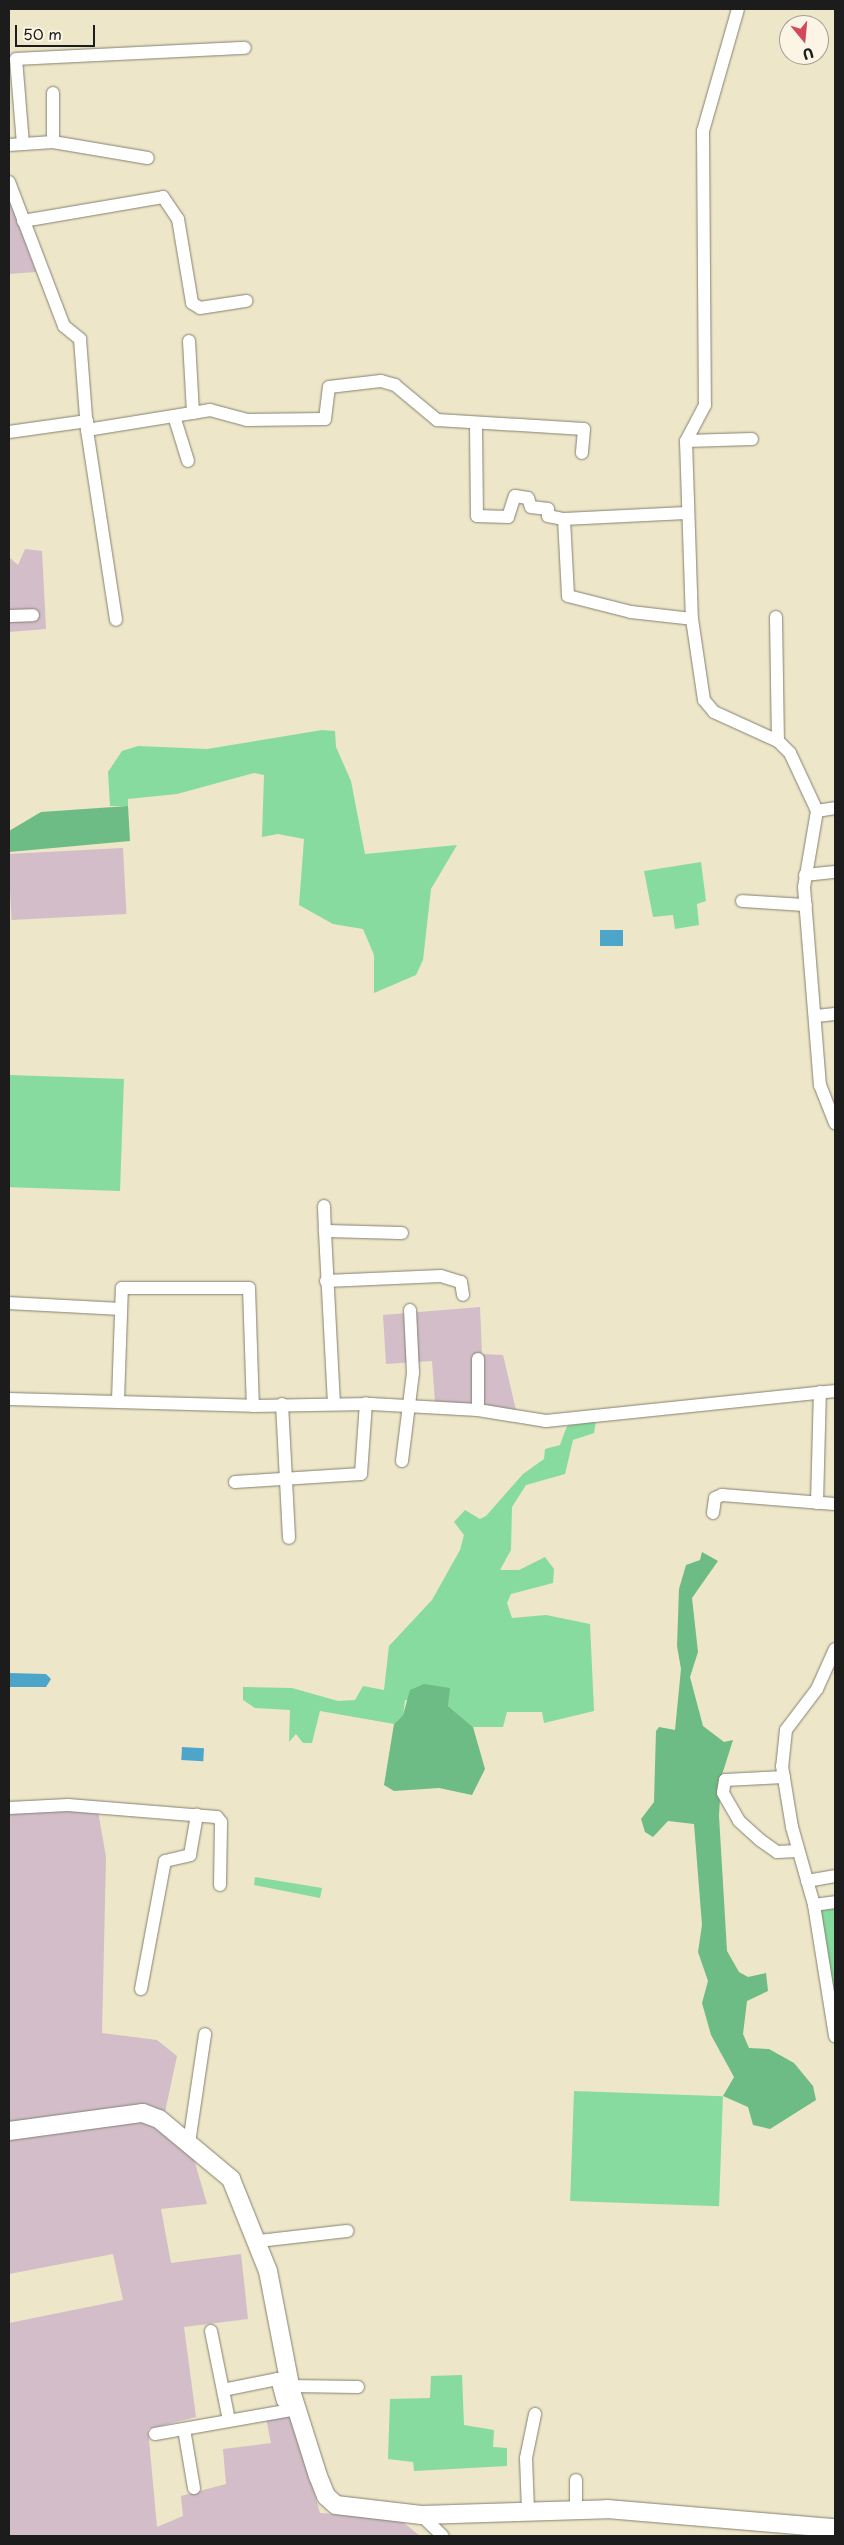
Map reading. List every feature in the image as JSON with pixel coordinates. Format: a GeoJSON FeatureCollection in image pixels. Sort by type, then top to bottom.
{"type":"FeatureCollection","features":[{"type":"Feature","properties":{"kind":"street"},"geometry":{"type":"LineString","coordinates":[[738,9],[705,118],[701,308],[705,405],[686,441],[686,513],[692,619],[707,704],[778,741],[799,766],[817,811],[805,875],[806,905],[822,1096],[835,1123]]}},
{"type":"Feature","properties":{"kind":"street"},"geometry":{"type":"LineString","coordinates":[[23,144],[15,59],[245,48]]}},
{"type":"Feature","properties":{"kind":"street"},"geometry":{"type":"LineString","coordinates":[[53,93],[53,142]]}},
{"type":"Feature","properties":{"kind":"street"},"geometry":{"type":"LineString","coordinates":[[9,145],[53,142],[148,158]]}},
{"type":"Feature","properties":{"kind":"street"},"geometry":{"type":"LineString","coordinates":[[9,182],[64,326],[80,339],[87,425],[116,620]]}},
{"type":"Feature","properties":{"kind":"street"},"geometry":{"type":"LineString","coordinates":[[23,221],[163,197],[178,219],[192,303],[200,308],[246,301]]}},
{"type":"Feature","properties":{"kind":"street"},"geometry":{"type":"LineString","coordinates":[[189,341],[194,413]]}},
{"type":"Feature","properties":{"kind":"street"},"geometry":{"type":"LineString","coordinates":[[9,432],[174,416],[210,410],[246,420],[325,419],[329,387],[381,381],[395,385],[430,417],[476,425],[584,429],[582,453]]}},
{"type":"Feature","properties":{"kind":"street"},"geometry":{"type":"LineString","coordinates":[[174,416],[188,461]]}},
{"type":"Feature","properties":{"kind":"street"},"geometry":{"type":"LineString","coordinates":[[476,425],[475,515],[508,517],[515,496],[528,498],[530,507],[548,509],[548,516],[564,519],[686,513]]}},
{"type":"Feature","properties":{"kind":"street"},"geometry":{"type":"LineString","coordinates":[[686,441],[752,439]]}},
{"type":"Feature","properties":{"kind":"street"},"geometry":{"type":"LineString","coordinates":[[564,519],[568,596],[631,612],[692,619]]}},
{"type":"Feature","properties":{"kind":"street"},"geometry":{"type":"LineString","coordinates":[[9,616],[32,615]]}},
{"type":"Feature","properties":{"kind":"street"},"geometry":{"type":"LineString","coordinates":[[776,617],[778,741]]}},
{"type":"Feature","properties":{"kind":"street"},"geometry":{"type":"LineString","coordinates":[[817,811],[835,808]]}},
{"type":"Feature","properties":{"kind":"street"},"geometry":{"type":"LineString","coordinates":[[805,875],[835,872]]}},
{"type":"Feature","properties":{"kind":"street"},"geometry":{"type":"LineString","coordinates":[[742,901],[806,905]]}},
{"type":"Feature","properties":{"kind":"street"},"geometry":{"type":"LineString","coordinates":[[816,1016],[835,1014]]}},
{"type":"Feature","properties":{"kind":"street"},"geometry":{"type":"LineString","coordinates":[[324,1206],[326,1281],[334,1404]]}},
{"type":"Feature","properties":{"kind":"street"},"geometry":{"type":"LineString","coordinates":[[325,1232],[402,1232]]}},
{"type":"Feature","properties":{"kind":"street"},"geometry":{"type":"LineString","coordinates":[[326,1281],[441,1276],[461,1282],[463,1295]]}},
{"type":"Feature","properties":{"kind":"street"},"geometry":{"type":"LineString","coordinates":[[118,1400],[122,1288],[251,1289],[253,1406]]}},
{"type":"Feature","properties":{"kind":"street"},"geometry":{"type":"LineString","coordinates":[[9,1303],[120,1309]]}},
{"type":"Feature","properties":{"kind":"street"},"geometry":{"type":"LineString","coordinates":[[402,1461],[413,1373],[410,1310]]}},
{"type":"Feature","properties":{"kind":"street"},"geometry":{"type":"LineString","coordinates":[[478,1359],[478,1410]]}},
{"type":"Feature","properties":{"kind":"street"},"geometry":{"type":"LineString","coordinates":[[9,1400],[118,1400],[253,1406],[366,1403],[478,1410],[546,1420],[689,1408],[835,1391]]}},
{"type":"Feature","properties":{"kind":"street"},"geometry":{"type":"LineString","coordinates":[[817,1503],[820,1392]]}},
{"type":"Feature","properties":{"kind":"street"},"geometry":{"type":"LineString","coordinates":[[235,1482],[284,1476],[361,1474],[366,1403]]}},
{"type":"Feature","properties":{"kind":"street"},"geometry":{"type":"LineString","coordinates":[[282,1404],[284,1476],[289,1491],[289,1538]]}},
{"type":"Feature","properties":{"kind":"street"},"geometry":{"type":"LineString","coordinates":[[713,1513],[715,1498],[722,1495],[835,1504]]}},
{"type":"Feature","properties":{"kind":"street"},"geometry":{"type":"LineString","coordinates":[[835,1649],[826,1674],[786,1730],[784,1777],[797,1850],[814,1904],[835,2028]]}},
{"type":"Feature","properties":{"kind":"street"},"geometry":{"type":"LineString","coordinates":[[784,1777],[725,1780],[723,1793],[738,1821],[760,1840],[777,1852],[797,1850]]}},
{"type":"Feature","properties":{"kind":"street"},"geometry":{"type":"LineString","coordinates":[[9,1808],[68,1805],[197,1815],[221,1822],[220,1884]]}},
{"type":"Feature","properties":{"kind":"street"},"geometry":{"type":"LineString","coordinates":[[141,1989],[165,1861],[190,1855],[197,1815]]}},
{"type":"Feature","properties":{"kind":"street"},"geometry":{"type":"LineString","coordinates":[[807,1882],[835,1876]]}},
{"type":"Feature","properties":{"kind":"street"},"geometry":{"type":"LineString","coordinates":[[814,1904],[835,1902]]}},
{"type":"Feature","properties":{"kind":"street"},"geometry":{"type":"LineString","coordinates":[[189,2143],[205,2034]]}},
{"type":"Feature","properties":{"kind":"street"},"geometry":{"type":"LineString","coordinates":[[9,2131],[143,2112],[159,2118],[236,2186],[258,2241],[290,2399],[329,2500],[340,2507],[422,2515],[576,2509],[835,2528]]}},
{"type":"Feature","properties":{"kind":"street"},"geometry":{"type":"LineString","coordinates":[[258,2241],[347,2230]]}},
{"type":"Feature","properties":{"kind":"street"},"geometry":{"type":"LineString","coordinates":[[211,2331],[229,2420]]}},
{"type":"Feature","properties":{"kind":"street"},"geometry":{"type":"LineString","coordinates":[[223,2390],[277,2380],[290,2399]]}},
{"type":"Feature","properties":{"kind":"street"},"geometry":{"type":"LineString","coordinates":[[155,2434],[229,2420],[290,2399],[358,2387]]}},
{"type":"Feature","properties":{"kind":"street"},"geometry":{"type":"LineString","coordinates":[[528,2510],[526,2458],[535,2414]]}},
{"type":"Feature","properties":{"kind":"street"},"geometry":{"type":"LineString","coordinates":[[184,2429],[194,2488]]}},
{"type":"Feature","properties":{"kind":"street"},"geometry":{"type":"LineString","coordinates":[[576,2480],[576,2509]]}},
{"type":"Feature","properties":{"kind":"street"},"geometry":{"type":"LineString","coordinates":[[422,2515],[443,2536]]}},
{"type":"Feature","properties":{"kind":"shaded area"},"geometry":{"type":"Polygon","coordinates":[[[9,197],[36,272],[9,274],[9,197]]]}},
{"type":"Feature","properties":{"kind":"shaded area"},"geometry":{"type":"Polygon","coordinates":[[[25,549],[42,551],[46,629],[9,632],[9,557],[18,565],[25,549]]]}},
{"type":"Feature","properties":{"kind":"shaded area"},"geometry":{"type":"Polygon","coordinates":[[[123,848],[126,914],[12,920],[9,854],[123,848]]]}},
{"type":"Feature","properties":{"kind":"shaded area"},"geometry":{"type":"Polygon","coordinates":[[[480,1307],[482,1354],[503,1355],[516,1410],[435,1403],[432,1361],[386,1364],[383,1315],[480,1307]]]}},
{"type":"Feature","properties":{"kind":"shaded area"},"geometry":{"type":"Polygon","coordinates":[[[9,1811],[98,1811],[106,1857],[102,2033],[157,2040],[177,2056],[161,2131],[193,2156],[207,2204],[161,2209],[171,2263],[241,2254],[248,2319],[184,2327],[196,2417],[148,2429],[157,2527],[183,2516],[181,2496],[226,2484],[223,2449],[271,2443],[266,2418],[292,2414],[320,2513],[399,2519],[420,2536],[9,2536],[9,2323],[123,2300],[113,2254],[9,2274],[9,1811]]]}},
{"type":"Feature","properties":{"kind":"green space"},"geometry":{"type":"Polygon","coordinates":[[[322,730],[335,731],[336,747],[351,781],[365,854],[457,845],[431,889],[423,960],[416,975],[374,993],[374,955],[363,929],[333,924],[299,905],[304,839],[278,834],[262,837],[264,775],[254,773],[177,794],[128,799],[128,806],[110,806],[108,772],[122,751],[138,746],[207,749],[322,730]]]}},
{"type":"Feature","properties":{"kind":"green space"},"geometry":{"type":"Polygon","coordinates":[[[128,806],[130,841],[9,852],[9,831],[41,812],[128,806]]]}},
{"type":"Feature","properties":{"kind":"green space"},"geometry":{"type":"Polygon","coordinates":[[[701,862],[706,901],[697,904],[699,925],[675,929],[673,915],[653,917],[644,871],[701,862]]]}},
{"type":"Feature","properties":{"kind":"green space"},"geometry":{"type":"Polygon","coordinates":[[[9,1075],[124,1079],[120,1191],[9,1187],[9,1075]]]}},
{"type":"Feature","properties":{"kind":"green space"},"geometry":{"type":"Polygon","coordinates":[[[596,1421],[594,1433],[573,1440],[565,1474],[526,1485],[512,1507],[511,1550],[500,1570],[519,1570],[545,1557],[554,1569],[553,1583],[511,1594],[507,1603],[512,1618],[546,1615],[590,1624],[594,1711],[544,1723],[542,1712],[507,1712],[503,1727],[473,1727],[448,1706],[405,1700],[403,1715],[394,1724],[320,1711],[312,1743],[303,1743],[296,1734],[289,1742],[290,1710],[255,1708],[243,1700],[243,1687],[292,1688],[338,1701],[355,1700],[363,1686],[384,1690],[389,1646],[432,1600],[460,1550],[464,1535],[454,1522],[465,1510],[480,1519],[486,1516],[523,1474],[544,1459],[545,1449],[560,1445],[567,1426],[596,1421]]]}},
{"type":"Feature","properties":{"kind":"green space"},"geometry":{"type":"Polygon","coordinates":[[[702,1552],[718,1561],[692,1598],[698,1652],[690,1677],[703,1726],[724,1742],[733,1740],[721,1778],[719,1816],[727,1951],[739,1972],[748,1977],[766,1973],[768,1991],[747,2001],[743,2034],[749,2048],[769,2049],[794,2063],[813,2086],[816,2100],[770,2129],[753,2125],[748,2107],[723,2096],[734,2077],[711,2035],[702,2003],[708,1981],[698,1952],[702,1925],[694,1824],[668,1821],[653,1837],[645,1832],[641,1819],[654,1802],[656,1731],[659,1727],[675,1730],[681,1669],[677,1646],[679,1589],[686,1565],[700,1560],[702,1552]]]}},
{"type":"Feature","properties":{"kind":"green space"},"geometry":{"type":"Polygon","coordinates":[[[424,1684],[450,1688],[448,1706],[473,1727],[485,1769],[472,1795],[439,1788],[394,1791],[384,1785],[394,1724],[403,1715],[410,1690],[424,1684]]]}},
{"type":"Feature","properties":{"kind":"green space"},"geometry":{"type":"Polygon","coordinates":[[[255,1877],[322,1888],[320,1898],[254,1885],[255,1877]]]}},
{"type":"Feature","properties":{"kind":"green space"},"geometry":{"type":"Polygon","coordinates":[[[835,1905],[835,2010],[819,1907],[835,1905]]]}},
{"type":"Feature","properties":{"kind":"green space"},"geometry":{"type":"Polygon","coordinates":[[[574,2091],[723,2096],[719,2206],[570,2201],[574,2091]]]}},
{"type":"Feature","properties":{"kind":"green space"},"geometry":{"type":"Polygon","coordinates":[[[462,2375],[464,2425],[494,2430],[493,2447],[507,2448],[507,2466],[414,2471],[413,2462],[388,2459],[390,2399],[430,2398],[431,2376],[462,2375]]]}},
{"type":"Feature","properties":{"kind":"water"},"geometry":{"type":"Polygon","coordinates":[[[600,930],[623,930],[623,946],[600,946],[600,930]]]}},
{"type":"Feature","properties":{"kind":"water"},"geometry":{"type":"Polygon","coordinates":[[[9,1673],[46,1674],[51,1679],[46,1687],[9,1687],[9,1673]]]}},
{"type":"Feature","properties":{"kind":"water"},"geometry":{"type":"Polygon","coordinates":[[[182,1747],[204,1748],[203,1761],[181,1760],[182,1747]]]}}]}
